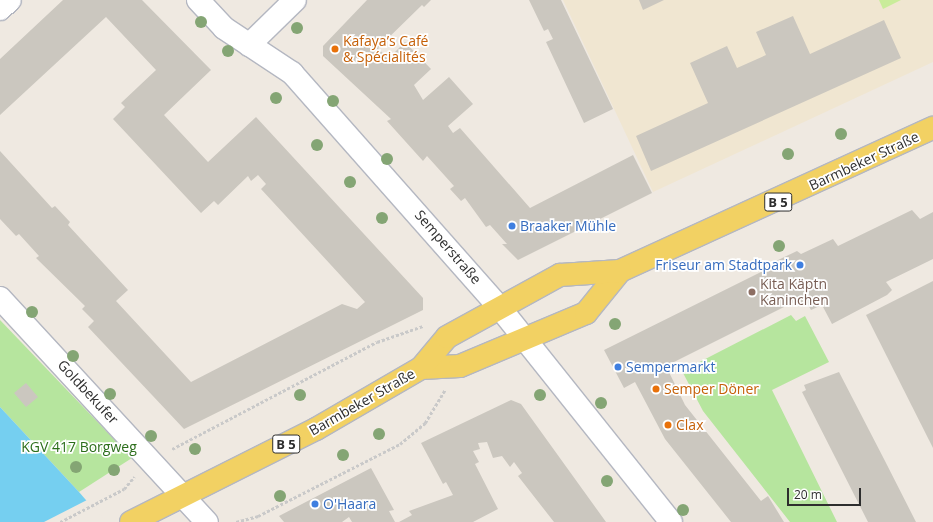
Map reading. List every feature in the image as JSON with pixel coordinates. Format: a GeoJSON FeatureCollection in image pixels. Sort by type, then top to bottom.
{"type":"FeatureCollection","features":[{"type":"Feature","properties":{"kind":"main road","name":"Barmbeker Straße"},"geometry":{"type":"LineString","coordinates":[[131,522],[316,429],[421,368],[447,337],[566,272],[620,272],[933,128]]}},
{"type":"Feature","properties":{"kind":"main road","name":"Barmbeker Straße"},"geometry":{"type":"LineString","coordinates":[[421,368],[460,366],[586,313],[620,272]]}},
{"type":"Feature","properties":{"kind":"street"},"geometry":{"type":"LineString","coordinates":[[0,9],[10,0]]}},
{"type":"Feature","properties":{"kind":"street","name":"Semperstraße"},"geometry":{"type":"LineString","coordinates":[[198,0],[224,28],[292,73],[526,338],[671,522]]}},
{"type":"Feature","properties":{"kind":"street"},"geometry":{"type":"LineString","coordinates":[[249,45],[296,0]]}},
{"type":"Feature","properties":{"kind":"street","name":"Goldbekufer"},"geometry":{"type":"LineString","coordinates":[[0,298],[207,522]]}},
{"type":"Feature","properties":{"kind":"path"},"geometry":{"type":"LineString","coordinates":[[167,454],[199,432],[377,342],[428,323]]}},
{"type":"Feature","properties":{"kind":"path"},"geometry":{"type":"LineString","coordinates":[[236,522],[258,516],[400,444],[425,423],[460,366]]}},
{"type":"Feature","properties":{"kind":"path"},"geometry":{"type":"LineString","coordinates":[[60,522],[124,489],[139,472]]}},
{"type":"Feature","properties":{"kind":"shaded area"},"geometry":{"type":"Polygon","coordinates":[[[563,0],[933,0],[933,62],[653,192],[563,0]]]}},
{"type":"Feature","properties":{"kind":"green space"},"geometry":{"type":"Polygon","coordinates":[[[879,0],[901,0],[883,9],[879,0]]]}},
{"type":"Feature","properties":{"kind":"green space"},"geometry":{"type":"Polygon","coordinates":[[[791,315],[796,321],[805,316],[829,362],[772,390],[837,522],[790,522],[703,411],[682,371],[791,315]]]}},
{"type":"Feature","properties":{"kind":"green space","name":"KGV 417 Borgweg"},"geometry":{"type":"Polygon","coordinates":[[[0,320],[132,458],[79,492],[0,407],[0,320]]]}},
{"type":"Feature","properties":{"kind":"water"},"geometry":{"type":"Polygon","coordinates":[[[0,407],[79,492],[105,522],[0,522],[0,407]]]}},
{"type":"Feature","properties":{"kind":"pier"},"geometry":{"type":"Polygon","coordinates":[[[87,500],[107,522],[44,522],[87,500]]]}},
{"type":"Feature","properties":{"kind":"building"},"geometry":{"type":"Polygon","coordinates":[[[63,0],[142,0],[211,70],[164,115],[208,162],[256,117],[423,298],[423,310],[184,429],[88,327],[94,321],[82,309],[85,306],[36,258],[39,256],[19,234],[16,236],[0,219],[0,151],[52,208],[55,206],[70,222],[68,225],[128,290],[116,301],[191,382],[342,304],[357,309],[365,302],[261,189],[266,184],[258,175],[251,181],[248,176],[218,205],[214,201],[201,213],[113,119],[125,107],[121,103],[156,70],[106,17],[0,115],[0,59],[63,0]]]}},
{"type":"Feature","properties":{"kind":"building"},"geometry":{"type":"Polygon","coordinates":[[[367,0],[431,0],[424,7],[422,5],[378,48],[388,59],[405,42],[431,69],[414,85],[423,100],[449,77],[473,104],[448,126],[453,133],[460,128],[530,208],[633,155],[652,193],[518,260],[502,244],[507,244],[490,225],[486,227],[465,198],[461,201],[450,189],[454,186],[427,156],[423,161],[387,121],[391,119],[323,56],[323,46],[367,0]]]}},
{"type":"Feature","properties":{"kind":"building"},"geometry":{"type":"Polygon","coordinates":[[[529,0],[561,0],[613,109],[584,123],[546,42],[553,39],[548,29],[544,31],[529,0]]]}},
{"type":"Feature","properties":{"kind":"building"},"geometry":{"type":"Polygon","coordinates":[[[639,0],[664,0],[643,10],[639,0]]]}},
{"type":"Feature","properties":{"kind":"building"},"geometry":{"type":"Polygon","coordinates":[[[793,16],[810,54],[884,20],[901,58],[651,171],[636,136],[708,103],[690,63],[727,46],[737,68],[766,55],[756,32],[793,16]]]}},
{"type":"Feature","properties":{"kind":"building"},"geometry":{"type":"Polygon","coordinates":[[[912,210],[920,219],[933,212],[933,259],[886,282],[892,290],[887,295],[832,324],[822,305],[811,310],[807,303],[802,306],[798,300],[666,366],[685,405],[761,501],[768,496],[784,522],[731,522],[665,439],[635,382],[624,388],[604,350],[777,264],[776,261],[797,251],[801,254],[833,239],[838,246],[912,210]]]}},
{"type":"Feature","properties":{"kind":"building"},"geometry":{"type":"Polygon","coordinates":[[[933,281],[933,448],[866,315],[933,281]]]}},
{"type":"Feature","properties":{"kind":"building"},"geometry":{"type":"Polygon","coordinates":[[[839,372],[916,522],[868,522],[802,392],[806,390],[804,385],[839,372]]]}},
{"type":"Feature","properties":{"kind":"building"},"geometry":{"type":"Polygon","coordinates":[[[26,383],[38,397],[26,407],[14,393],[26,383]]]}},
{"type":"Feature","properties":{"kind":"building"},"geometry":{"type":"Polygon","coordinates":[[[511,400],[521,404],[606,522],[554,522],[518,476],[522,473],[514,462],[510,467],[502,456],[493,458],[487,442],[478,443],[480,449],[473,451],[479,462],[475,464],[498,509],[473,522],[399,522],[412,515],[409,511],[453,495],[446,482],[443,484],[421,443],[511,400]]]}},
{"type":"Feature","properties":{"kind":"building"},"geometry":{"type":"Polygon","coordinates":[[[371,468],[394,510],[389,511],[395,522],[352,522],[349,517],[342,522],[284,522],[279,516],[371,468]]]}},
{"type":"Feature","properties":{"kind":"place","name":"Kafaya’s Café & Spécialités"},"geometry":{"type":"Point","coordinates":[335,49]}},
{"type":"Feature","properties":{"kind":"place","name":"Braaker Mühle"},"geometry":{"type":"Point","coordinates":[512,226]}},
{"type":"Feature","properties":{"kind":"place","name":"Friseur am Stadtpark"},"geometry":{"type":"Point","coordinates":[800,265]}},
{"type":"Feature","properties":{"kind":"place","name":"Kita Käptn Kaninchen"},"geometry":{"type":"Point","coordinates":[752,292]}},
{"type":"Feature","properties":{"kind":"place","name":"Sempermarkt"},"geometry":{"type":"Point","coordinates":[618,367]}},
{"type":"Feature","properties":{"kind":"place","name":"Semper Döner"},"geometry":{"type":"Point","coordinates":[656,389]}},
{"type":"Feature","properties":{"kind":"place","name":"Clax"},"geometry":{"type":"Point","coordinates":[668,425]}},
{"type":"Feature","properties":{"kind":"place","name":"O'Haara"},"geometry":{"type":"Point","coordinates":[315,504]}}]}
